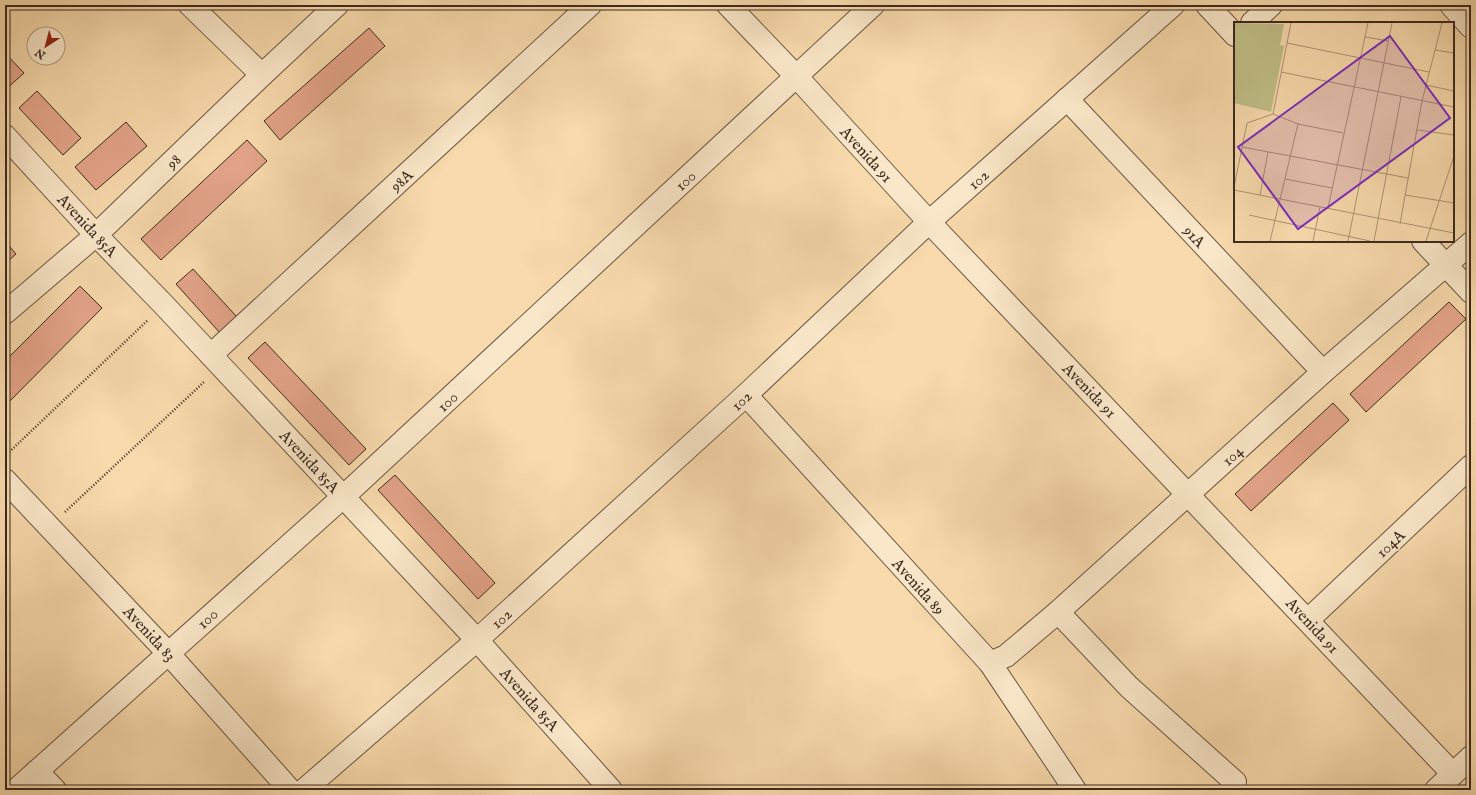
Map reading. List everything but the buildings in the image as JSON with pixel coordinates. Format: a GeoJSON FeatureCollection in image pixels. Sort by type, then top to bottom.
{"type":"FeatureCollection","features":[{"type":"Feature","properties":{"kind":"street"},"geometry":{"type":"LineString","coordinates":[[190,5],[262,75]]}},
{"type":"Feature","properties":{"kind":"street","name":"98"},"geometry":{"type":"LineString","coordinates":[[5,313],[96,234],[337,5]]}},
{"type":"Feature","properties":{"kind":"street","name":"98A"},"geometry":{"type":"LineString","coordinates":[[216,360],[590,5]]}},
{"type":"Feature","properties":{"kind":"street","name":"Avenida 91"},"geometry":{"type":"LineString","coordinates":[[728,5],[796,76],[929,222],[1189,494],[1453,774]]}},
{"type":"Feature","properties":{"kind":"street","name":"100"},"geometry":{"type":"LineString","coordinates":[[16,790],[343,497],[873,5]]}},
{"type":"Feature","properties":{"kind":"street","name":"102"},"geometry":{"type":"LineString","coordinates":[[304,790],[477,640],[746,395],[929,222],[1173,5]]}},
{"type":"Feature","properties":{"kind":"street"},"geometry":{"type":"LineString","coordinates":[[1207,5],[1234,34]]}},
{"type":"Feature","properties":{"kind":"street"},"geometry":{"type":"LineString","coordinates":[[1253,22],[1271,5]]}},
{"type":"Feature","properties":{"kind":"street"},"geometry":{"type":"LineString","coordinates":[[1452,5],[1471,27]]}},
{"type":"Feature","properties":{"kind":"street","name":"91A"},"geometry":{"type":"LineString","coordinates":[[1067,99],[1323,372]]}},
{"type":"Feature","properties":{"kind":"street","name":"Avenida 85A"},"geometry":{"type":"LineString","coordinates":[[5,136],[477,640],[612,790]]}},
{"type":"Feature","properties":{"kind":"street"},"geometry":{"type":"LineString","coordinates":[[1424,242],[1471,292]]}},
{"type":"Feature","properties":{"kind":"street","name":"104"},"geometry":{"type":"LineString","coordinates":[[990,663],[1006,656],[1058,612],[1323,372],[1471,242]]}},
{"type":"Feature","properties":{"kind":"street","name":"Avenida 89"},"geometry":{"type":"LineString","coordinates":[[746,395],[990,663],[1075,790]]}},
{"type":"Feature","properties":{"kind":"street","name":"104A"},"geometry":{"type":"LineString","coordinates":[[1308,620],[1471,466]]}},
{"type":"Feature","properties":{"kind":"street","name":"Avenida 83"},"geometry":{"type":"LineString","coordinates":[[5,480],[50,526],[168,653],[290,790]]}},
{"type":"Feature","properties":{"kind":"street"},"geometry":{"type":"LineString","coordinates":[[1058,612],[1129,687],[1235,782]]}},
{"type":"Feature","properties":{"kind":"street"},"geometry":{"type":"LineString","coordinates":[[1436,790],[1471,757]]}},
{"type":"Feature","properties":{"kind":"street"},"geometry":{"type":"LineString","coordinates":[[37,771],[55,790]]}},
{"type":"Feature","properties":{"kind":"path"},"geometry":{"type":"LineString","coordinates":[[5,456],[164,305]]}},
{"type":"Feature","properties":{"kind":"path"},"geometry":{"type":"LineString","coordinates":[[50,526],[216,360]]}}]}
